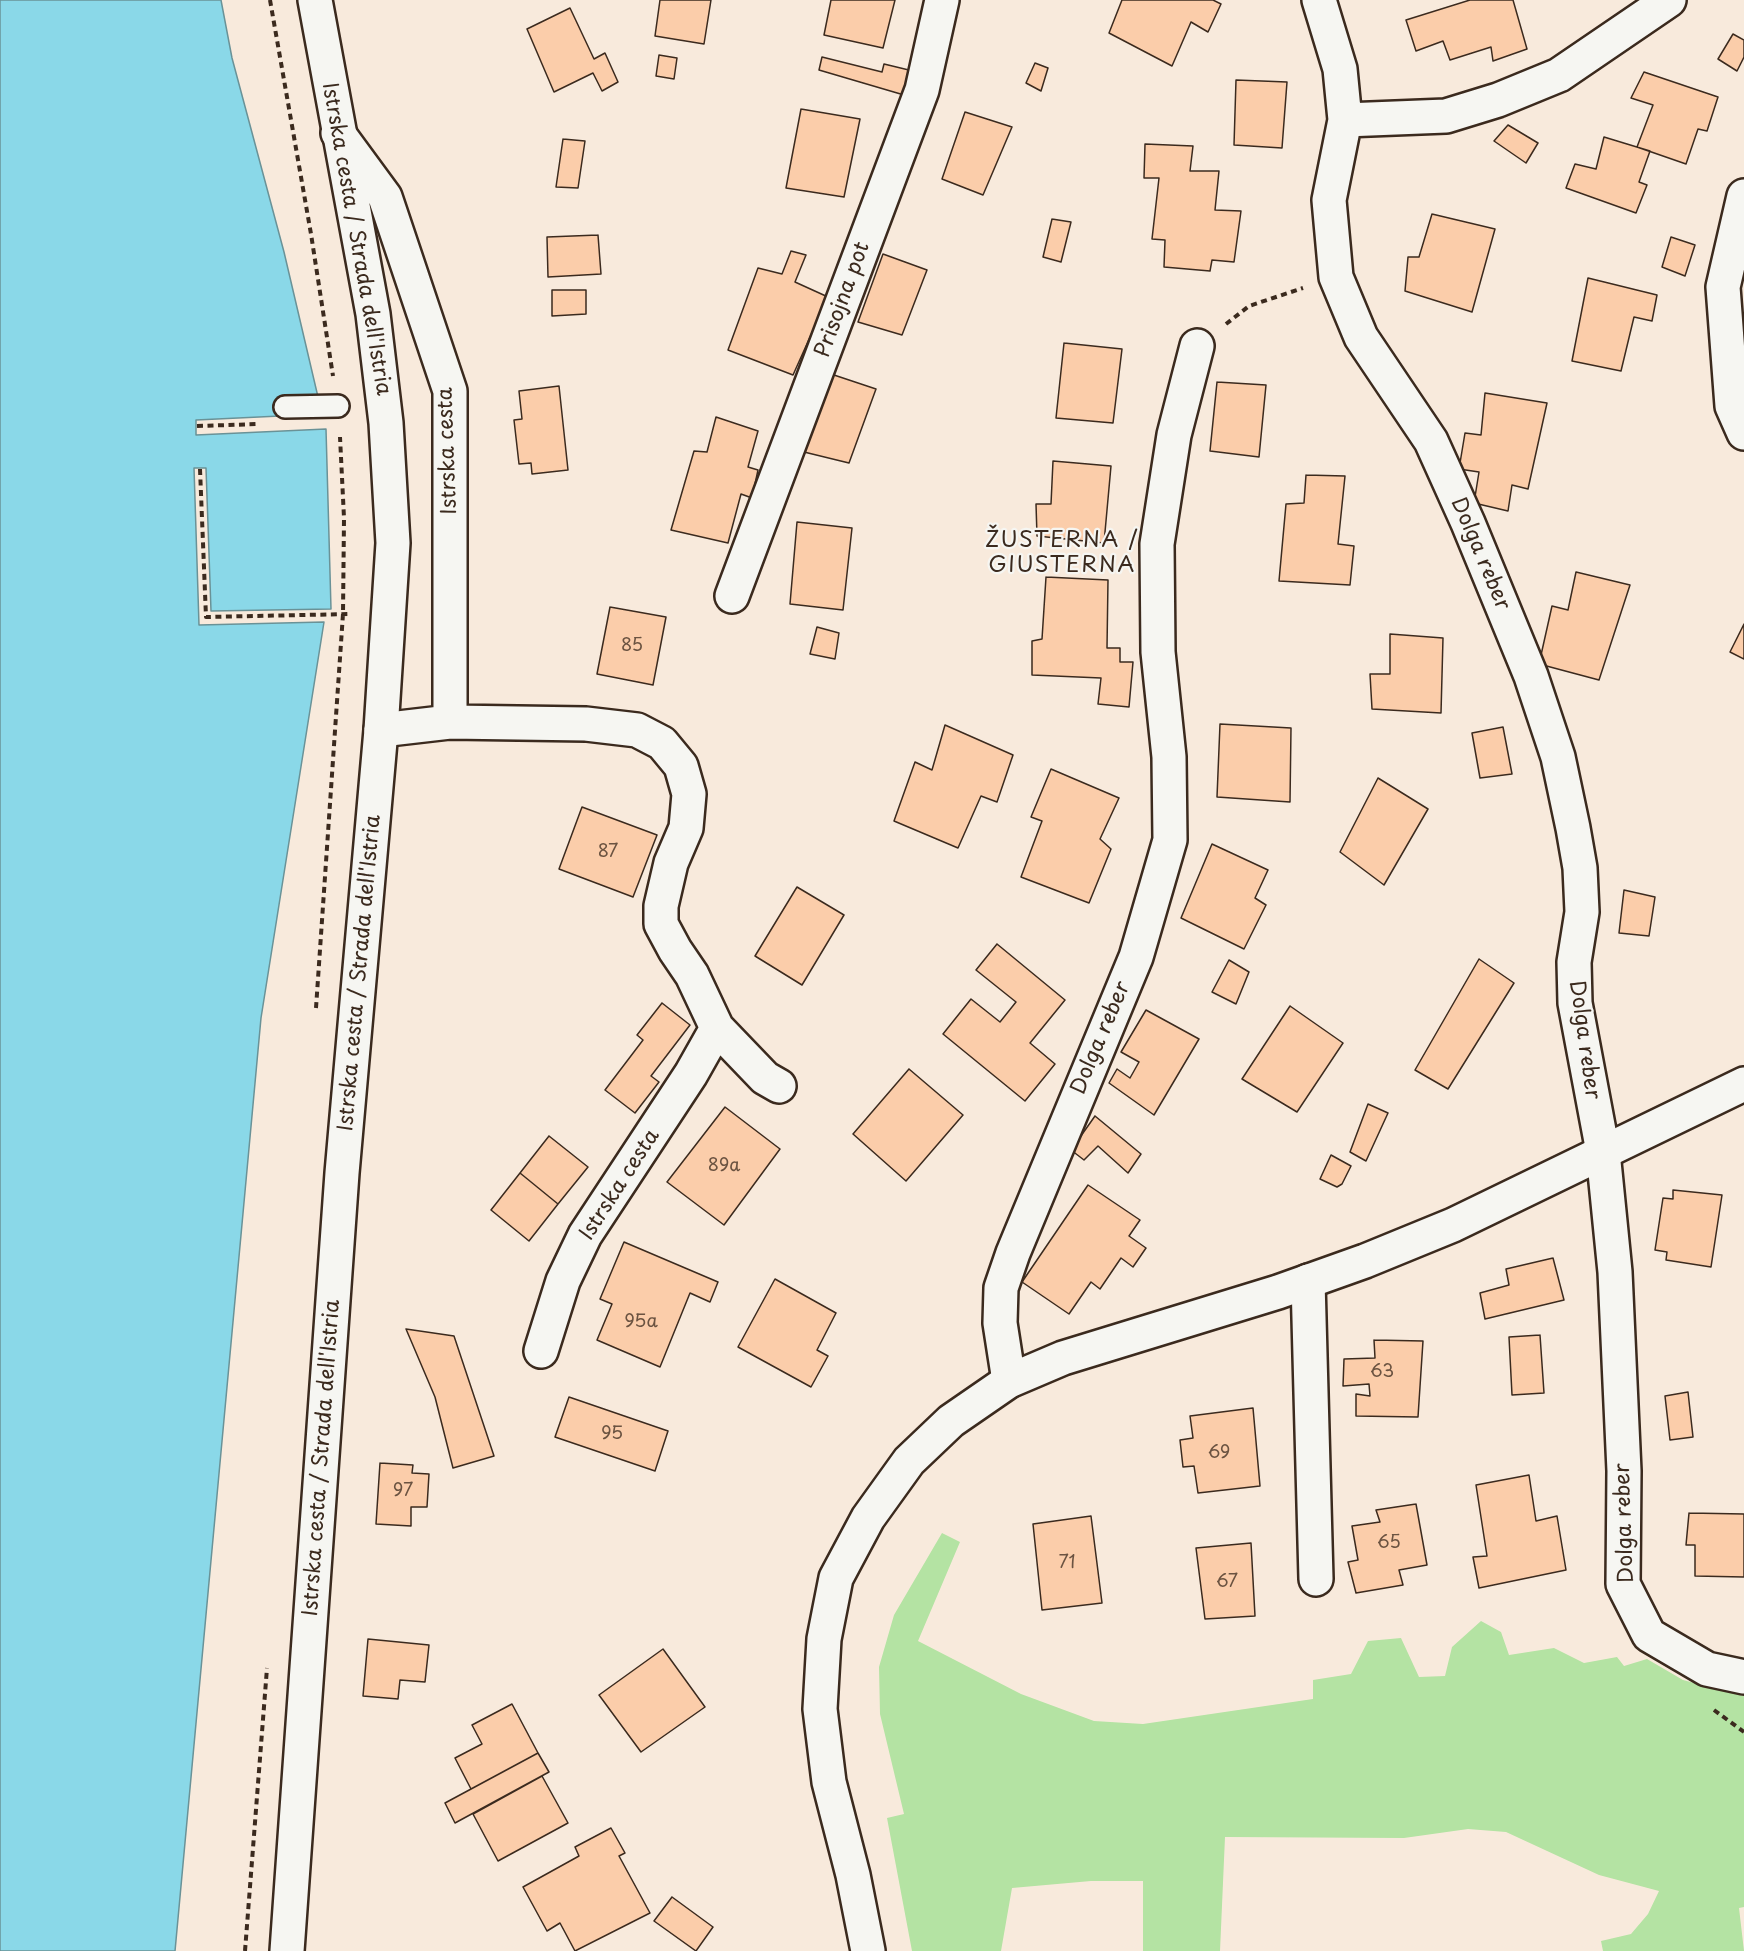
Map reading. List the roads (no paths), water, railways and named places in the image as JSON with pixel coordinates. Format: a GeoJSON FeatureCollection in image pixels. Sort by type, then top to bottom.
{"type":"FeatureCollection","features":[{"type":"Feature","properties":{"kind":"street","name":"Istrska cesta / Strada dell'Istria"},"geometry":{"type":"LineString","coordinates":[[287,1951],[342,1173],[381,730],[393,543],[386,423],[373,314],[315,0]]}},
{"type":"Feature","properties":{"kind":"street","name":"Prisojna pot"},"geometry":{"type":"LineString","coordinates":[[732,596],[922,90],[942,0]]}},
{"type":"Feature","properties":{"kind":"street","name":"Dolga reber"},"geometry":{"type":"LineString","coordinates":[[1319,0],[1341,69],[1345,120],[1329,200],[1336,277],[1361,337],[1431,441],[1526,665],[1558,758],[1580,868],[1582,912],[1574,962],[1575,1003],[1603,1152],[1615,1272],[1623,1471],[1623,1584],[1649,1635],[1707,1669],[1744,1677]]}},
{"type":"Feature","properties":{"kind":"street"},"geometry":{"type":"LineString","coordinates":[[1345,120],[1446,116],[1498,100],[1558,75],[1669,0]]}},
{"type":"Feature","properties":{"kind":"street","name":"Istrska cesta"},"geometry":{"type":"LineString","coordinates":[[338,134],[385,197],[450,391],[450,722]]}},
{"type":"Feature","properties":{"kind":"street"},"geometry":{"type":"LineString","coordinates":[[1744,196],[1723,287],[1732,406],[1744,433]]}},
{"type":"Feature","properties":{"kind":"street","name":"Dolga reber"},"geometry":{"type":"LineString","coordinates":[[1009,1381],[1000,1323],[1001,1288],[1012,1253],[1136,957],[1170,840],[1170,758],[1158,652],[1157,544],[1174,435],[1197,346]]}},
{"type":"Feature","properties":{"kind":"street"},"geometry":{"type":"LineString","coordinates":[[381,730],[450,722],[586,724],[637,730],[662,743],[681,766],[689,794],[686,828],[671,863],[661,906],[661,924],[692,975],[717,1028],[765,1078],[779,1086]]}},
{"type":"Feature","properties":{"kind":"street","name":"Istrska cesta"},"geometry":{"type":"LineString","coordinates":[[541,1351],[563,1281],[585,1235],[691,1074],[717,1028]]}},
{"type":"Feature","properties":{"kind":"street"},"geometry":{"type":"LineString","coordinates":[[868,1951],[853,1875],[829,1782],[820,1709],[824,1639],[836,1578],[868,1518],[909,1461],[951,1421],[1009,1381],[1063,1358],[1308,1281],[1453,1225],[1744,1084]]}},
{"type":"Feature","properties":{"kind":"street"},"geometry":{"type":"LineString","coordinates":[[1308,1281],[1316,1579]]}},
{"type":"Feature","properties":{"kind":"lane"},"geometry":{"type":"LineString","coordinates":[[285,407],[338,406]]}},
{"type":"Feature","properties":{"kind":"water"},"geometry":{"type":"Polygon","coordinates":[[[0,0],[221,0],[232,58],[284,252],[322,414],[196,420],[196,435],[326,429],[331,609],[211,611],[206,468],[194,468],[199,625],[324,622],[261,1018],[175,1951],[0,1951],[0,0]]]}},
{"type":"Feature","properties":{"kind":"district","name":"ŽUSTERNA / GIUSTERNA"},"geometry":{"type":"Point","coordinates":[1062,554]}}]}
